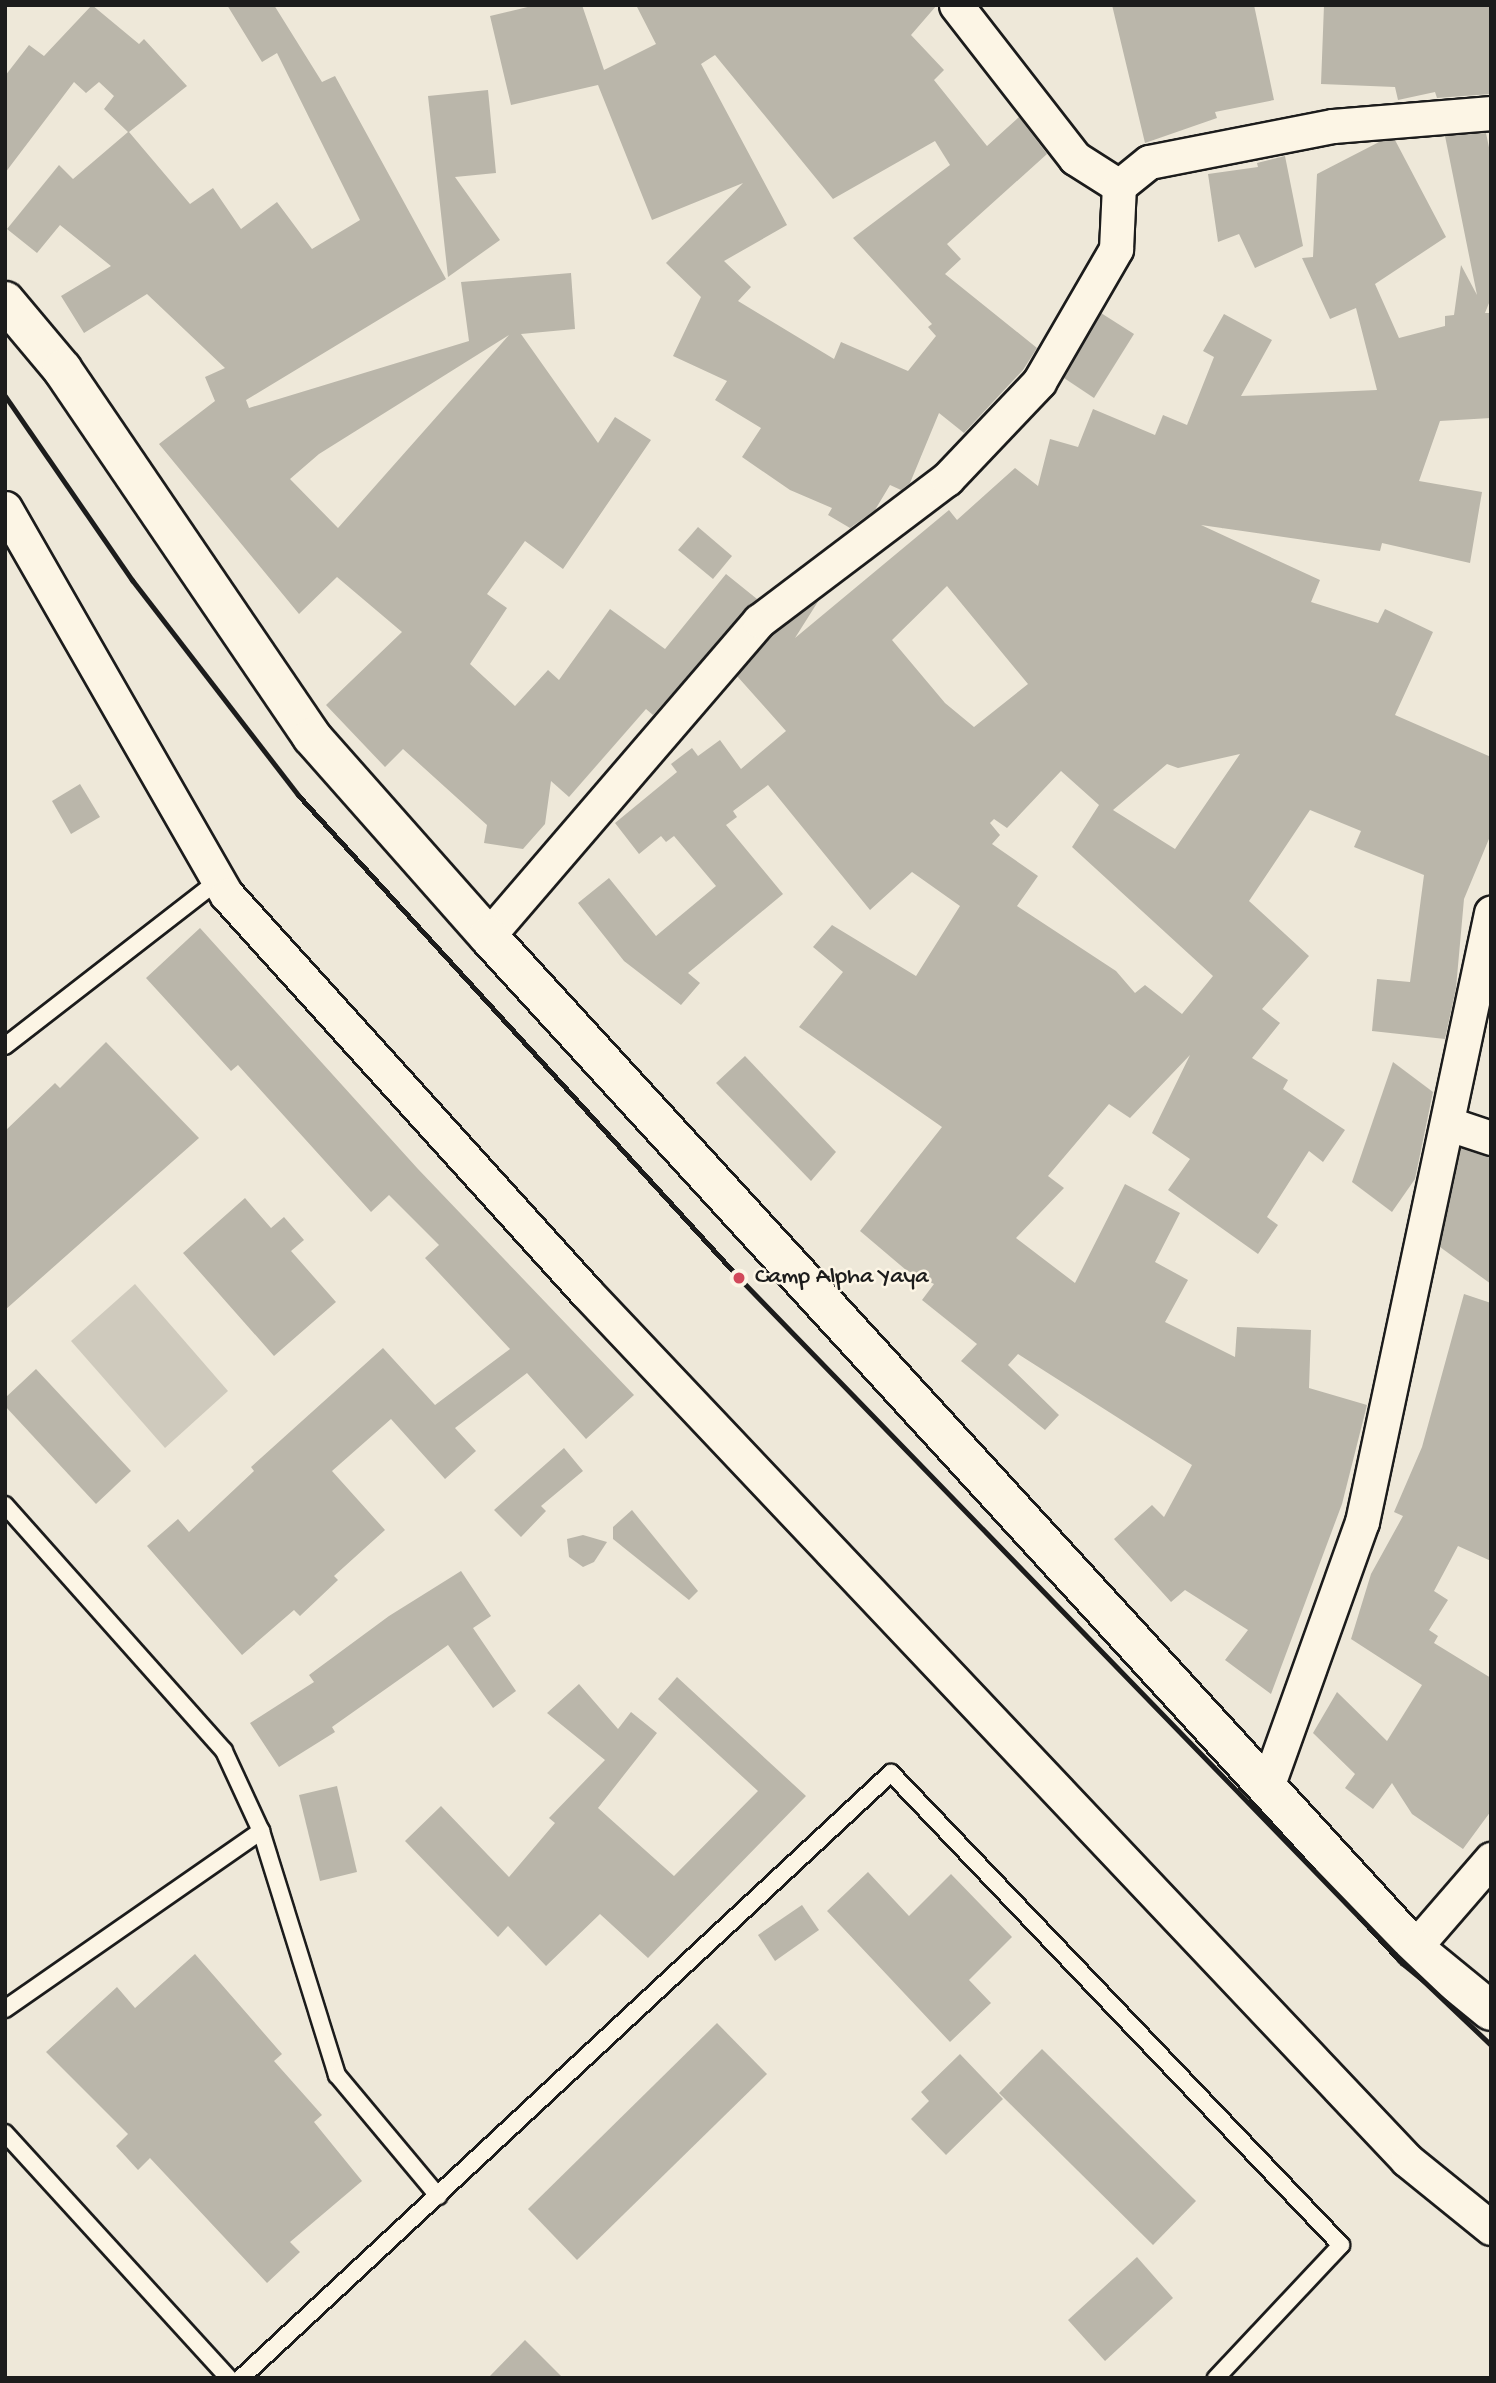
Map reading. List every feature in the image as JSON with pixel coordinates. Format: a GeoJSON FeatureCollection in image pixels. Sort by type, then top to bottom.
{"type":"FeatureCollection","features":[{"type":"Feature","properties":{"kind":"street"},"geometry":{"type":"LineString","coordinates":[[956,5],[1075,158],[1119,186]]}},
{"type":"Feature","properties":{"kind":"street"},"geometry":{"type":"LineString","coordinates":[[488,936],[759,621],[947,480],[1039,382],[1116,249],[1119,186],[1149,162],[1306,131],[1491,113]]}},
{"type":"Feature","properties":{"kind":"street"},"geometry":{"type":"LineString","coordinates":[[5,301],[62,369],[312,737],[488,936],[1414,1948],[1491,2011]]}},
{"type":"Feature","properties":{"kind":"street"},"geometry":{"type":"LineString","coordinates":[[5,508],[227,895],[577,1281],[1407,2160],[1491,2228]]}},
{"type":"Feature","properties":{"kind":"street"},"geometry":{"type":"LineString","coordinates":[[1267,1787],[1362,1522],[1449,1124],[1491,914]]}},
{"type":"Feature","properties":{"kind":"street"},"geometry":{"type":"LineString","coordinates":[[1449,1124],[1491,1138]]}},
{"type":"Feature","properties":{"kind":"street"},"geometry":{"type":"LineString","coordinates":[[1414,1948],[1491,1859]]}},
{"type":"Feature","properties":{"kind":"lane"},"geometry":{"type":"LineString","coordinates":[[5,1046],[219,880]]}},
{"type":"Feature","properties":{"kind":"lane"},"geometry":{"type":"LineString","coordinates":[[5,1505],[224,1751],[261,1830],[337,2075],[439,2196]]}},
{"type":"Feature","properties":{"kind":"lane"},"geometry":{"type":"LineString","coordinates":[[241,2378],[891,1773],[1341,2245],[1216,2378]]}},
{"type":"Feature","properties":{"kind":"lane"},"geometry":{"type":"LineString","coordinates":[[5,2008],[261,1830]]}},
{"type":"Feature","properties":{"kind":"lane"},"geometry":{"type":"LineString","coordinates":[[5,2133],[229,2378]]}},
{"type":"Feature","properties":{"kind":"shaded area"},"geometry":{"type":"Polygon","coordinates":[[[135,1284],[228,1391],[165,1448],[71,1341],[135,1284]]]}},
{"type":"Feature","properties":{"kind":"building"},"geometry":{"type":"Polygon","coordinates":[[[92,5],[139,44],[144,39],[187,86],[129,132],[190,204],[213,188],[241,229],[277,202],[312,249],[360,220],[277,53],[262,62],[227,5],[274,5],[322,82],[335,76],[446,279],[246,400],[249,408],[469,341],[461,282],[571,273],[575,329],[521,334],[598,443],[615,417],[651,440],[563,569],[525,541],[487,594],[507,608],[470,664],[515,706],[548,670],[559,680],[610,609],[665,649],[726,574],[757,599],[653,715],[646,709],[569,797],[551,781],[545,824],[523,849],[484,843],[487,825],[403,749],[385,767],[326,705],[402,632],[337,577],[299,614],[159,444],[215,401],[205,377],[225,368],[147,294],[84,333],[61,296],[111,266],[60,225],[37,253],[7,229],[59,165],[73,179],[128,132],[104,109],[114,96],[99,82],[86,93],[74,82],[5,173],[5,76],[29,45],[44,56],[92,5]],[[509,335],[319,454],[290,479],[338,528],[509,335]]]}},
{"type":"Feature","properties":{"kind":"building"},"geometry":{"type":"Polygon","coordinates":[[[536,5],[582,5],[604,70],[656,44],[636,5],[937,5],[911,35],[944,70],[934,80],[987,146],[1019,117],[1047,154],[947,244],[961,259],[945,274],[1037,348],[1023,370],[964,433],[939,413],[910,483],[901,490],[890,485],[875,510],[850,528],[828,515],[832,508],[790,490],[742,457],[761,428],[715,400],[727,381],[673,356],[701,297],[666,263],[743,183],[652,220],[598,85],[511,105],[490,16],[536,5]],[[715,55],[701,64],[787,225],[724,261],[751,287],[738,301],[834,359],[841,342],[908,371],[936,336],[928,327],[932,324],[853,238],[950,165],[935,141],[833,199],[715,55]]]}},
{"type":"Feature","properties":{"kind":"building"},"geometry":{"type":"Polygon","coordinates":[[[1112,5],[1254,5],[1274,100],[1215,112],[1217,118],[1145,143],[1112,5]]]}},
{"type":"Feature","properties":{"kind":"building"},"geometry":{"type":"Polygon","coordinates":[[[1324,5],[1491,5],[1491,94],[1437,98],[1435,92],[1398,100],[1395,87],[1321,84],[1324,5]]]}},
{"type":"Feature","properties":{"kind":"building"},"geometry":{"type":"Polygon","coordinates":[[[488,90],[496,173],[455,177],[500,240],[448,277],[428,96],[488,90]]]}},
{"type":"Feature","properties":{"kind":"building"},"geometry":{"type":"Polygon","coordinates":[[[1486,133],[1491,157],[1491,298],[1485,313],[1491,313],[1491,418],[1440,421],[1419,481],[1482,492],[1470,563],[1382,543],[1380,551],[1201,525],[1320,580],[1311,602],[1378,623],[1385,609],[1433,632],[1395,715],[1491,757],[1491,834],[1464,899],[1456,988],[1445,1039],[1372,1031],[1377,979],[1410,982],[1424,875],[1354,847],[1361,831],[1310,810],[1249,901],[1309,956],[1262,1009],[1280,1023],[1252,1058],[1288,1080],[1283,1089],[1345,1130],[1323,1162],[1309,1151],[1267,1217],[1278,1225],[1258,1254],[1168,1190],[1190,1159],[1152,1133],[1190,1055],[1130,1118],[1109,1104],[1048,1176],[1064,1188],[1016,1238],[1075,1283],[1125,1184],[1180,1213],[1155,1262],[1188,1280],[1165,1322],[1235,1357],[1237,1327],[1311,1330],[1309,1388],[1367,1405],[1342,1504],[1271,1694],[1225,1660],[1248,1630],[1185,1590],[1171,1602],[1114,1539],[1152,1505],[1164,1517],[1192,1465],[1018,1354],[1008,1365],[1059,1415],[1045,1430],[961,1361],[977,1344],[922,1300],[934,1284],[906,1270],[860,1231],[942,1127],[799,1027],[843,972],[813,947],[832,925],[916,976],[960,906],[912,872],[870,910],[768,785],[733,811],[737,817],[726,825],[783,894],[688,973],[700,983],[681,1005],[624,961],[578,903],[609,878],[656,936],[716,886],[674,836],[666,842],[661,836],[639,854],[615,823],[677,772],[671,764],[692,748],[698,756],[720,740],[741,769],[786,731],[737,676],[772,635],[819,600],[795,638],[949,510],[957,520],[1015,468],[1038,486],[1050,439],[1078,447],[1093,409],[1155,435],[1163,415],[1187,425],[1214,357],[1203,351],[1224,314],[1272,340],[1241,396],[1377,390],[1356,308],[1330,319],[1302,258],[1313,257],[1317,174],[1381,141],[1395,140],[1446,237],[1375,284],[1399,338],[1445,326],[1445,316],[1454,315],[1461,265],[1477,295],[1445,136],[1486,133]],[[947,586],[892,640],[945,703],[974,727],[1028,684],[947,586]],[[1240,754],[1178,768],[1167,764],[1113,810],[1175,849],[1240,754]],[[1061,771],[1007,828],[994,819],[990,823],[1000,835],[992,844],[1038,876],[1017,906],[1116,971],[1135,993],[1145,985],[1182,1014],[1213,976],[1072,847],[1099,805],[1061,771]]]}},
{"type":"Feature","properties":{"kind":"building"},"geometry":{"type":"Polygon","coordinates":[[[1285,156],[1303,246],[1255,268],[1239,234],[1218,242],[1208,174],[1258,167],[1257,163],[1285,156]]]}},
{"type":"Feature","properties":{"kind":"building"},"geometry":{"type":"Polygon","coordinates":[[[1101,313],[1134,334],[1094,398],[1064,378],[1101,313]]]}},
{"type":"Feature","properties":{"kind":"building"},"geometry":{"type":"Polygon","coordinates":[[[698,527],[732,556],[713,579],[678,550],[698,527]]]}},
{"type":"Feature","properties":{"kind":"building"},"geometry":{"type":"Polygon","coordinates":[[[80,784],[100,817],[71,834],[52,801],[80,784]]]}},
{"type":"Feature","properties":{"kind":"building"},"geometry":{"type":"Polygon","coordinates":[[[200,928],[418,1169],[634,1395],[586,1439],[527,1373],[455,1428],[476,1451],[445,1479],[391,1419],[332,1471],[385,1530],[334,1576],[338,1580],[300,1616],[294,1610],[242,1655],[147,1546],[178,1519],[189,1532],[254,1471],[251,1467],[383,1348],[435,1405],[510,1349],[425,1258],[439,1245],[389,1195],[371,1212],[238,1065],[231,1071],[146,978],[200,928]]]}},
{"type":"Feature","properties":{"kind":"building"},"geometry":{"type":"Polygon","coordinates":[[[106,1042],[199,1138],[5,1310],[5,1131],[55,1083],[60,1088],[106,1042]]]}},
{"type":"Feature","properties":{"kind":"building"},"geometry":{"type":"Polygon","coordinates":[[[745,1056],[836,1152],[811,1181],[716,1083],[745,1056]]]}},
{"type":"Feature","properties":{"kind":"building"},"geometry":{"type":"Polygon","coordinates":[[[1393,1062],[1433,1092],[1415,1179],[1392,1212],[1352,1182],[1393,1062]]]}},
{"type":"Feature","properties":{"kind":"building"},"geometry":{"type":"Polygon","coordinates":[[[1461,1148],[1491,1157],[1491,1284],[1440,1247],[1461,1148]]]}},
{"type":"Feature","properties":{"kind":"building"},"geometry":{"type":"Polygon","coordinates":[[[245,1198],[271,1228],[284,1217],[304,1240],[291,1251],[336,1302],[274,1356],[183,1253],[245,1198]]]}},
{"type":"Feature","properties":{"kind":"building"},"geometry":{"type":"Polygon","coordinates":[[[1464,1294],[1491,1303],[1491,1561],[1458,1546],[1434,1591],[1448,1600],[1429,1630],[1438,1636],[1434,1643],[1491,1678],[1491,1811],[1463,1849],[1412,1814],[1392,1783],[1373,1809],[1345,1788],[1355,1774],[1313,1733],[1337,1692],[1387,1741],[1422,1685],[1351,1639],[1371,1574],[1403,1516],[1394,1512],[1422,1447],[1464,1294]]]}},
{"type":"Feature","properties":{"kind":"building"},"geometry":{"type":"Polygon","coordinates":[[[36,1369],[131,1471],[96,1504],[5,1406],[5,1398],[36,1369]]]}},
{"type":"Feature","properties":{"kind":"building"},"geometry":{"type":"Polygon","coordinates":[[[564,1448],[583,1471],[541,1506],[546,1511],[521,1537],[494,1510],[564,1448]]]}},
{"type":"Feature","properties":{"kind":"building"},"geometry":{"type":"Polygon","coordinates":[[[632,1510],[698,1591],[689,1600],[613,1539],[613,1527],[632,1510]]]}},
{"type":"Feature","properties":{"kind":"building"},"geometry":{"type":"Polygon","coordinates":[[[583,1535],[607,1542],[594,1562],[583,1567],[569,1557],[567,1539],[583,1535]]]}},
{"type":"Feature","properties":{"kind":"building"},"geometry":{"type":"Polygon","coordinates":[[[461,1571],[491,1616],[473,1628],[516,1691],[493,1708],[448,1645],[332,1727],[335,1732],[279,1767],[250,1723],[314,1682],[309,1675],[389,1616],[461,1571]]]}},
{"type":"Feature","properties":{"kind":"building"},"geometry":{"type":"Polygon","coordinates":[[[677,1677],[806,1796],[648,1958],[600,1914],[546,1966],[508,1926],[498,1937],[405,1841],[441,1806],[509,1877],[555,1823],[549,1818],[605,1760],[547,1713],[579,1684],[618,1729],[631,1712],[657,1733],[598,1808],[674,1876],[758,1791],[658,1699],[677,1677]]]}},
{"type":"Feature","properties":{"kind":"building"},"geometry":{"type":"Polygon","coordinates":[[[337,1786],[357,1872],[320,1881],[299,1795],[337,1786]]]}},
{"type":"Feature","properties":{"kind":"building"},"geometry":{"type":"Polygon","coordinates":[[[868,1872],[909,1916],[951,1874],[1012,1937],[969,1980],[991,2003],[950,2042],[827,1911],[868,1872]]]}},
{"type":"Feature","properties":{"kind":"building"},"geometry":{"type":"Polygon","coordinates":[[[802,1905],[819,1930],[775,1961],[758,1935],[802,1905]]]}},
{"type":"Feature","properties":{"kind":"building"},"geometry":{"type":"Polygon","coordinates":[[[195,1954],[282,2054],[274,2061],[322,2115],[314,2122],[362,2181],[290,2242],[300,2252],[267,2283],[150,2158],[138,2170],[116,2146],[128,2134],[46,2052],[117,1987],[135,2008],[195,1954]]]}},
{"type":"Feature","properties":{"kind":"building"},"geometry":{"type":"Polygon","coordinates":[[[717,2023],[767,2074],[577,2260],[528,2209],[717,2023]]]}},
{"type":"Feature","properties":{"kind":"building"},"geometry":{"type":"Polygon","coordinates":[[[1042,2049],[1196,2201],[1153,2245],[999,2093],[1042,2049]]]}},
{"type":"Feature","properties":{"kind":"building"},"geometry":{"type":"Polygon","coordinates":[[[960,2054],[1003,2099],[946,2155],[911,2119],[929,2101],[921,2092],[960,2054]]]}},
{"type":"Feature","properties":{"kind":"building"},"geometry":{"type":"Polygon","coordinates":[[[1137,2257],[1173,2298],[1105,2361],[1068,2320],[1137,2257]]]}},
{"type":"Feature","properties":{"kind":"building"},"geometry":{"type":"Polygon","coordinates":[[[525,2340],[563,2378],[488,2378],[525,2340]]]}},
{"type":"Feature","properties":{"kind":"railway"},"geometry":{"type":"LineString","coordinates":[[5,396],[132,580],[298,795],[739,1278],[1395,1954],[1491,2045]]}},
{"type":"Feature","properties":{"kind":"place","name":"Camp Alpha Yaya"},"geometry":{"type":"Point","coordinates":[739,1278]}}]}
